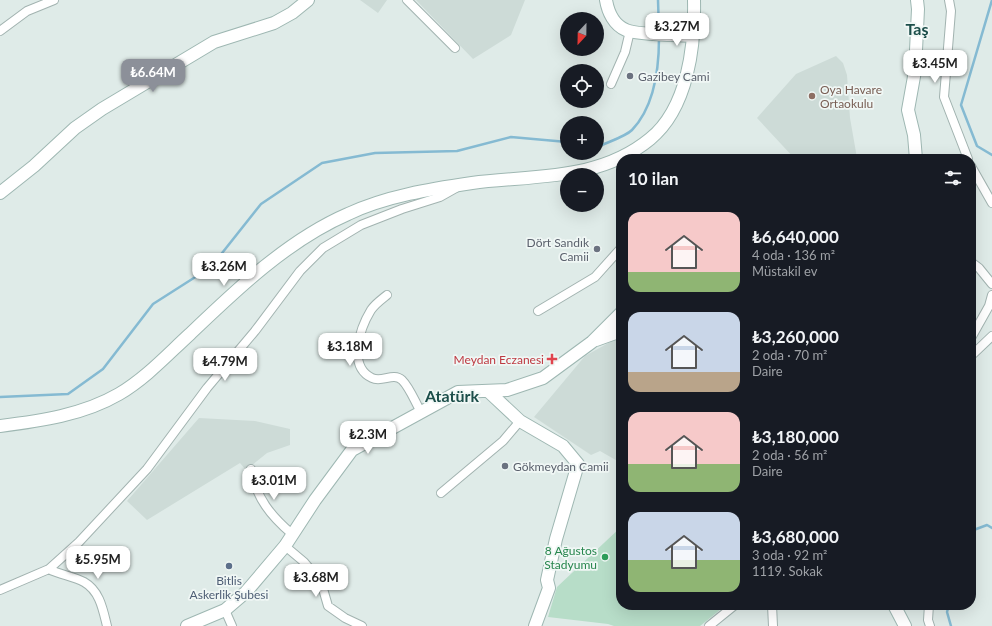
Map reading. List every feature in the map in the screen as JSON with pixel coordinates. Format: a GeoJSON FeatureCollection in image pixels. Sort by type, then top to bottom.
{"type":"FeatureCollection","features":[{"type":"Feature","properties":{"kind":"street"},"geometry":{"type":"LineString","coordinates":[[0,31],[27,12],[54,0]]}},
{"type":"Feature","properties":{"kind":"street"},"geometry":{"type":"LineString","coordinates":[[0,193],[34,166],[75,128],[102,109],[214,42],[274,23],[308,0]]}},
{"type":"Feature","properties":{"kind":"street"},"geometry":{"type":"LineString","coordinates":[[407,0],[455,48]]}},
{"type":"Feature","properties":{"kind":"street"},"geometry":{"type":"LineString","coordinates":[[606,0],[607,8],[615,23],[626,31],[692,36]]}},
{"type":"Feature","properties":{"kind":"street"},"geometry":{"type":"LineString","coordinates":[[626,154],[639,147],[652,137],[664,123],[678,100],[689,61],[694,0]]}},
{"type":"Feature","properties":{"kind":"street"},"geometry":{"type":"LineString","coordinates":[[916,154],[914,135],[908,110],[915,71],[918,9],[917,0]]}},
{"type":"Feature","properties":{"kind":"street"},"geometry":{"type":"LineString","coordinates":[[949,0],[950,10],[944,97],[966,154]]}},
{"type":"Feature","properties":{"kind":"street"},"geometry":{"type":"LineString","coordinates":[[611,84],[625,52],[630,31]]}},
{"type":"Feature","properties":{"kind":"street"},"geometry":{"type":"LineString","coordinates":[[0,426],[45,420],[82,410],[118,394],[154,368],[190,333],[246,283],[282,255],[339,218],[376,202],[460,185],[580,172],[603,166],[616,159]]}},
{"type":"Feature","properties":{"kind":"street"},"geometry":{"type":"LineString","coordinates":[[976,175],[992,203]]}},
{"type":"Feature","properties":{"kind":"street"},"geometry":{"type":"LineString","coordinates":[[0,590],[49,569],[79,542],[148,469],[208,388],[255,331],[300,271],[323,248],[361,225],[402,209],[440,197],[460,185]]}},
{"type":"Feature","properties":{"kind":"street"},"geometry":{"type":"LineString","coordinates":[[538,311],[596,276],[616,254]]}},
{"type":"Feature","properties":{"kind":"street"},"geometry":{"type":"LineString","coordinates":[[976,266],[992,284]]}},
{"type":"Feature","properties":{"kind":"street"},"geometry":{"type":"LineString","coordinates":[[387,295],[372,309],[357,346],[359,362],[364,373],[374,379],[394,376],[401,380],[420,412]]}},
{"type":"Feature","properties":{"kind":"street"},"geometry":{"type":"LineString","coordinates":[[976,329],[989,306],[992,295]]}},
{"type":"Feature","properties":{"kind":"street"},"geometry":{"type":"LineString","coordinates":[[187,626],[225,610],[246,592],[285,546],[314,500],[352,450],[458,392],[507,390],[543,378],[592,342],[616,318]]}},
{"type":"Feature","properties":{"kind":"street"},"geometry":{"type":"LineString","coordinates":[[592,342],[616,333]]}},
{"type":"Feature","properties":{"kind":"street"},"geometry":{"type":"LineString","coordinates":[[976,352],[991,338]]}},
{"type":"Feature","properties":{"kind":"street"},"geometry":{"type":"LineString","coordinates":[[488,391],[520,421],[563,446],[578,464],[556,539],[547,580],[549,588],[535,626]]}},
{"type":"Feature","properties":{"kind":"street"},"geometry":{"type":"LineString","coordinates":[[440,494],[503,441],[520,421]]}},
{"type":"Feature","properties":{"kind":"street"},"geometry":{"type":"LineString","coordinates":[[251,469],[256,489],[261,500],[274,517],[292,534]]}},
{"type":"Feature","properties":{"kind":"street"},"geometry":{"type":"LineString","coordinates":[[285,546],[304,562],[321,582],[328,606],[345,618],[362,626]]}},
{"type":"Feature","properties":{"kind":"street"},"geometry":{"type":"LineString","coordinates":[[49,569],[58,574],[84,582],[94,590],[101,605],[107,626]]}},
{"type":"Feature","properties":{"kind":"street"},"geometry":{"type":"LineString","coordinates":[[225,610],[232,626]]}},
{"type":"Feature","properties":{"kind":"street"},"geometry":{"type":"LineString","coordinates":[[709,626],[729,610]]}},
{"type":"Feature","properties":{"kind":"street"},"geometry":{"type":"LineString","coordinates":[[772,610],[774,626]]}},
{"type":"Feature","properties":{"kind":"street"},"geometry":{"type":"LineString","coordinates":[[897,610],[905,626]]}},
{"type":"Feature","properties":{"kind":"street"},"geometry":{"type":"LineString","coordinates":[[929,610],[928,620],[930,626]]}},
{"type":"Feature","properties":{"kind":"shaded area"},"geometry":{"type":"Polygon","coordinates":[[[360,0],[387,0],[378,13],[360,0]]]}},
{"type":"Feature","properties":{"kind":"shaded area"},"geometry":{"type":"Polygon","coordinates":[[[416,0],[525,0],[511,35],[473,59],[416,0]]]}},
{"type":"Feature","properties":{"kind":"shaded area","name":"Oya Havare Ortaokulu"},"geometry":{"type":"Polygon","coordinates":[[[836,56],[843,63],[847,75],[850,118],[856,154],[790,154],[757,118],[796,74],[836,56]]]}},
{"type":"Feature","properties":{"kind":"shaded area"},"geometry":{"type":"Polygon","coordinates":[[[616,339],[616,460],[600,451],[591,455],[534,417],[585,356],[616,339]]]}},
{"type":"Feature","properties":{"kind":"shaded area"},"geometry":{"type":"Polygon","coordinates":[[[199,418],[255,421],[290,429],[290,445],[267,453],[246,470],[240,463],[147,520],[127,501],[199,418]]]}},
{"type":"Feature","properties":{"kind":"green space","name":"8 Ağustos Stadyumu"},"geometry":{"type":"Polygon","coordinates":[[[616,532],[616,610],[720,610],[700,626],[614,626],[548,617],[557,587],[616,532]]]}},
{"type":"Feature","properties":{"kind":"waterway"},"geometry":{"type":"LineString","coordinates":[[658,0],[659,31]]}},
{"type":"Feature","properties":{"kind":"waterway"},"geometry":{"type":"LineString","coordinates":[[992,0],[961,105],[977,146],[992,155]]}},
{"type":"Feature","properties":{"kind":"waterway"},"geometry":{"type":"LineString","coordinates":[[604,144],[632,130],[646,110],[651,99],[657,74],[659,38]]}},
{"type":"Feature","properties":{"kind":"waterway"},"geometry":{"type":"LineString","coordinates":[[0,397],[68,394],[103,369],[153,304],[211,267],[261,204],[322,163],[375,153],[457,151],[511,137],[560,141]]}},
{"type":"Feature","properties":{"kind":"waterway"},"geometry":{"type":"LineString","coordinates":[[976,529],[987,525],[992,528]]}},
{"type":"Feature","properties":{"kind":"waterway"},"geometry":{"type":"LineString","coordinates":[[948,610],[951,626]]}},
{"type":"Feature","properties":{"kind":"place","name":"Gazibey Cami"},"geometry":{"type":"Point","coordinates":[630,76]}},
{"type":"Feature","properties":{"kind":"place","name":"Oya Havare Ortaokulu"},"geometry":{"type":"Point","coordinates":[812,96]}},
{"type":"Feature","properties":{"kind":"place","name":"Dört Sandık Camii"},"geometry":{"type":"Point","coordinates":[597,249]}},
{"type":"Feature","properties":{"kind":"place","name":"Meydan Eczanesi"},"geometry":{"type":"Point","coordinates":[552,359]}},
{"type":"Feature","properties":{"kind":"place","name":"Gökmeydan Camii"},"geometry":{"type":"Point","coordinates":[505,466]}},
{"type":"Feature","properties":{"kind":"place","name":"8 Ağustos Stadyumu"},"geometry":{"type":"Point","coordinates":[605,557]}},
{"type":"Feature","properties":{"kind":"place","name":"Bitlis Askerlik Şubesi"},"geometry":{"type":"Point","coordinates":[229,566]}},
{"type":"Feature","properties":{"kind":"district","name":"Taş"},"geometry":{"type":"Point","coordinates":[917,28]}},
{"type":"Feature","properties":{"kind":"district","name":"Atatürk"},"geometry":{"type":"Point","coordinates":[452,395]}}]}
